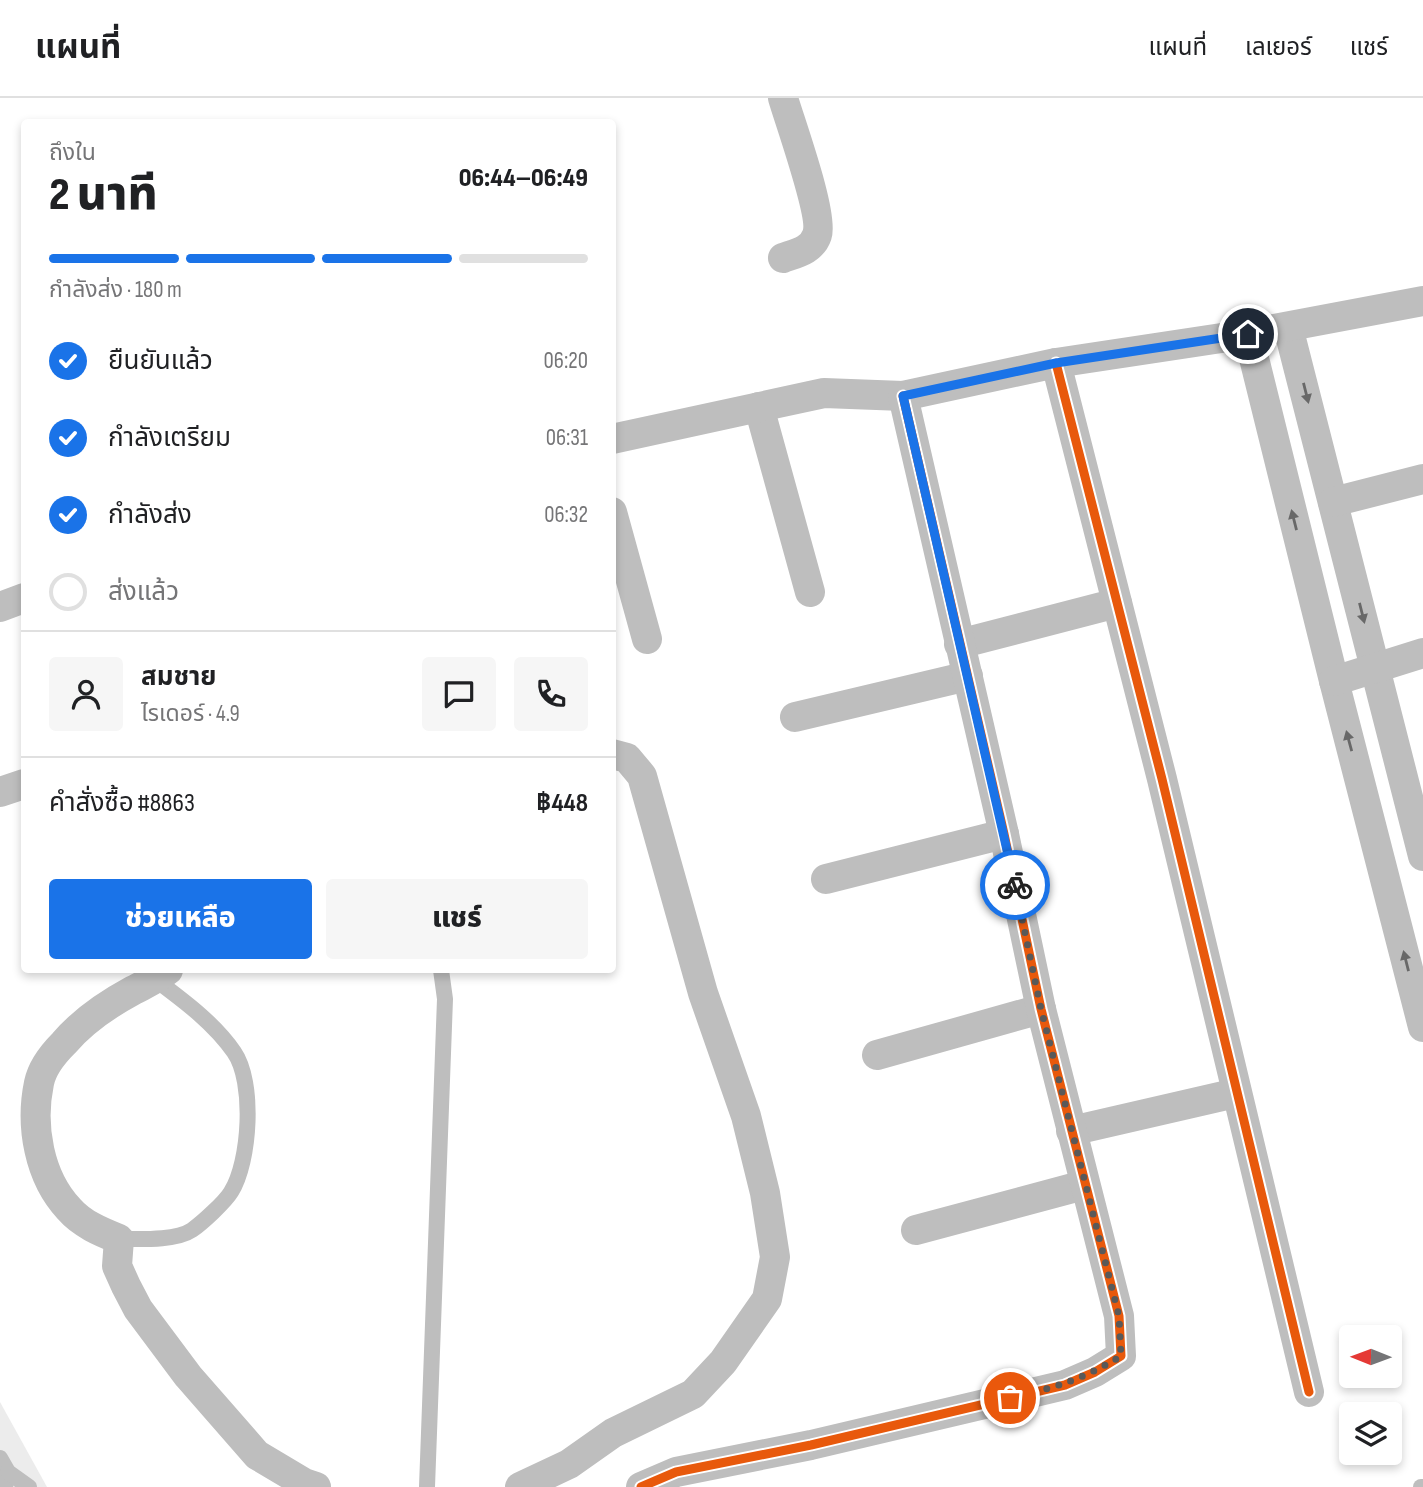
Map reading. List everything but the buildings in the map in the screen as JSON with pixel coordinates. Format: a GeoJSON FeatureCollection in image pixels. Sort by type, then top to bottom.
{"type":"FeatureCollection","features":[{"type":"Feature","properties":{"kind":"street"},"geometry":{"type":"LineString","coordinates":[[783,98],[816,212],[818,233],[808,249],[783,258]]}},
{"type":"Feature","properties":{"kind":"street"},"geometry":{"type":"LineString","coordinates":[[616,438],[824,393],[903,396],[1056,363],[1289,327],[1423,300]]}},
{"type":"Feature","properties":{"kind":"street"},"geometry":{"type":"LineString","coordinates":[[1289,327],[1421,839],[1375,841]]}},
{"type":"Feature","properties":{"kind":"street"},"geometry":{"type":"LineString","coordinates":[[1248,334],[1334,681],[1421,1010]]}},
{"type":"Feature","properties":{"kind":"street"},"geometry":{"type":"LineString","coordinates":[[1056,363],[1117,603],[1308,1392]]}},
{"type":"Feature","properties":{"kind":"street"},"geometry":{"type":"LineString","coordinates":[[642,1487],[676,1472],[811,1446],[1065,1385],[1121,1356],[1119,1316],[1041,1009],[1004,834],[903,396]]}},
{"type":"Feature","properties":{"kind":"street"},"geometry":{"type":"LineString","coordinates":[[759,407],[810,592]]}},
{"type":"Feature","properties":{"kind":"street"},"geometry":{"type":"LineString","coordinates":[[1333,502],[1423,479]]}},
{"type":"Feature","properties":{"kind":"street"},"geometry":{"type":"LineString","coordinates":[[616,527],[647,639]]}},
{"type":"Feature","properties":{"kind":"street"},"geometry":{"type":"LineString","coordinates":[[0,607],[21,599]]}},
{"type":"Feature","properties":{"kind":"street"},"geometry":{"type":"LineString","coordinates":[[959,644],[1117,603]]}},
{"type":"Feature","properties":{"kind":"street"},"geometry":{"type":"LineString","coordinates":[[1334,681],[1423,653]]}},
{"type":"Feature","properties":{"kind":"street"},"geometry":{"type":"LineString","coordinates":[[795,717],[968,676]]}},
{"type":"Feature","properties":{"kind":"street"},"geometry":{"type":"LineString","coordinates":[[520,1487],[569,1464],[613,1433],[693,1394],[723,1362],[766,1298],[775,1257],[765,1193],[746,1116],[703,993],[642,775],[627,758],[616,755]]}},
{"type":"Feature","properties":{"kind":"street"},"geometry":{"type":"LineString","coordinates":[[0,792],[21,785]]}},
{"type":"Feature","properties":{"kind":"street"},"geometry":{"type":"LineString","coordinates":[[826,879],[1004,834]]}},
{"type":"Feature","properties":{"kind":"street"},"geometry":{"type":"LineString","coordinates":[[162,975],[108,1006],[65,1041],[45,1066],[38,1083],[35,1126],[40,1156],[50,1183],[71,1212],[87,1224],[119,1239],[117,1266],[126,1286],[138,1309],[187,1376],[257,1455],[304,1483],[316,1487]]}},
{"type":"Feature","properties":{"kind":"street"},"geometry":{"type":"LineString","coordinates":[[877,1055],[1041,1009]]}},
{"type":"Feature","properties":{"kind":"street"},"geometry":{"type":"LineString","coordinates":[[1071,1131],[1236,1093]]}},
{"type":"Feature","properties":{"kind":"street"},"geometry":{"type":"LineString","coordinates":[[916,1230],[1084,1185]]}},
{"type":"Feature","properties":{"kind":"lane"},"geometry":{"type":"LineString","coordinates":[[427,1487],[444,999],[441,973]]}},
{"type":"Feature","properties":{"kind":"lane"},"geometry":{"type":"LineString","coordinates":[[119,1239],[166,1238],[191,1231],[231,1192],[246,1151],[245,1075],[235,1054],[162,975]]}},
{"type":"Feature","properties":{"kind":"lane"},"geometry":{"type":"LineString","coordinates":[[4,1472],[29,1487]]}},
{"type":"Feature","properties":{"kind":"shaded area"},"geometry":{"type":"Polygon","coordinates":[[[0,1402],[47,1487],[0,1487],[0,1402]]]}},
{"type":"Feature","properties":{"kind":"cycle path"},"geometry":{"type":"LineString","coordinates":[[1056,363],[1162,779],[1309,1392]]}},
{"type":"Feature","properties":{"kind":"cycle path"},"geometry":{"type":"LineString","coordinates":[[641,1487],[676,1472],[811,1445],[1065,1385],[1095,1372],[1121,1356],[1119,1316],[1041,1009],[1004,834],[903,396]]}},
{"type":"Feature","properties":{"kind":"way so far"},"geometry":{"type":"LineString","coordinates":[[1010,1398],[1065,1385],[1121,1356],[1119,1316],[1041,1009],[1015,885]]}},
{"type":"Feature","properties":{"kind":"route"},"geometry":{"type":"LineString","coordinates":[[1015,885],[903,396],[1056,363],[1248,334]]}}]}
